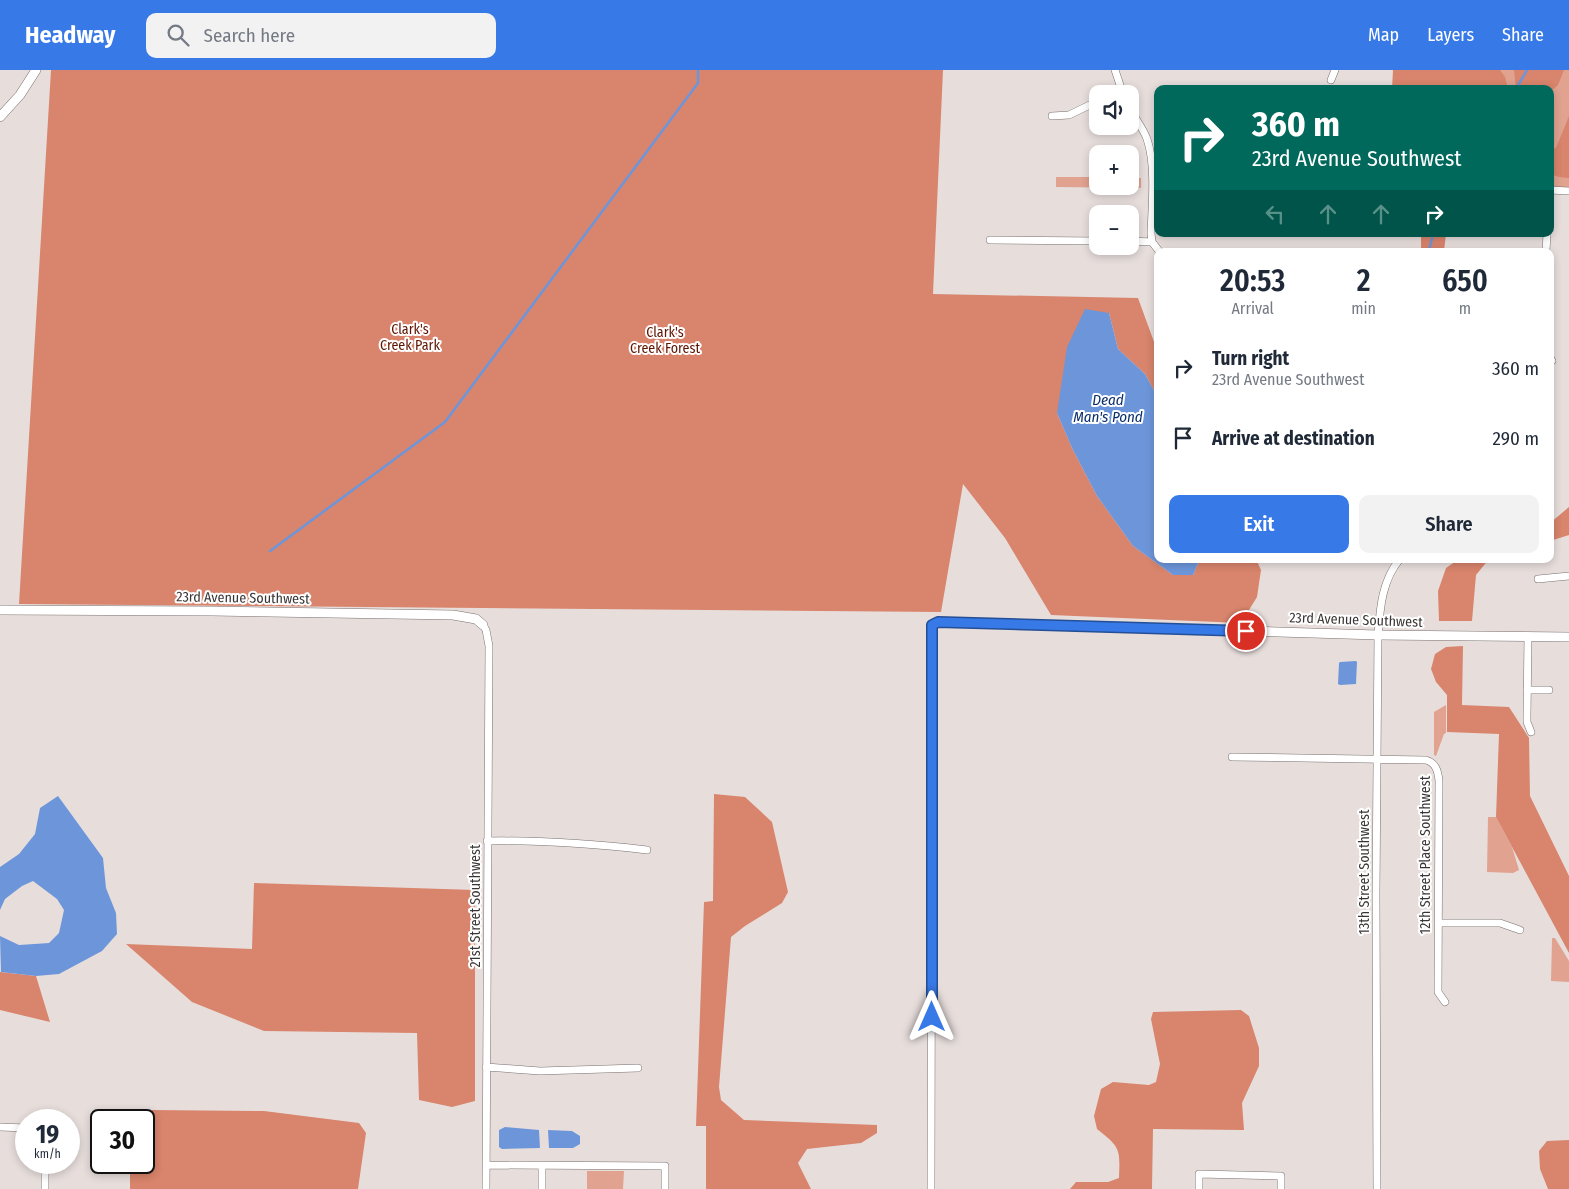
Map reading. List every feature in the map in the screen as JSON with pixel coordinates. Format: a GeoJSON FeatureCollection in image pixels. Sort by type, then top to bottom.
{"type":"FeatureCollection","features":[{"type":"Feature","properties":{"kind":"street"},"geometry":{"type":"LineString","coordinates":[[0,117],[20,95],[36,70]]}},
{"type":"Feature","properties":{"kind":"street"},"geometry":{"type":"LineString","coordinates":[[1114,70],[1120,85]]}},
{"type":"Feature","properties":{"kind":"street"},"geometry":{"type":"LineString","coordinates":[[1331,80],[1335,70]]}},
{"type":"Feature","properties":{"kind":"street"},"geometry":{"type":"LineString","coordinates":[[1052,116],[1068,115],[1089,105]]}},
{"type":"Feature","properties":{"kind":"street"},"geometry":{"type":"LineString","coordinates":[[1139,125],[1148,142],[1154,177]]}},
{"type":"Feature","properties":{"kind":"street"},"geometry":{"type":"LineString","coordinates":[[1554,190],[1569,190]]}},
{"type":"Feature","properties":{"kind":"street"},"geometry":{"type":"LineString","coordinates":[[1154,196],[1151,233],[1152,242],[1156,248]]}},
{"type":"Feature","properties":{"kind":"street"},"geometry":{"type":"LineString","coordinates":[[990,240],[1089,241]]}},
{"type":"Feature","properties":{"kind":"street"},"geometry":{"type":"LineString","coordinates":[[1139,241],[1152,242]]}},
{"type":"Feature","properties":{"kind":"street","name":"13th Street Southwest"},"geometry":{"type":"LineString","coordinates":[[1377,1189],[1376,895],[1378,635],[1385,586],[1398,563]]}},
{"type":"Feature","properties":{"kind":"street"},"geometry":{"type":"LineString","coordinates":[[1538,579],[1569,576]]}},
{"type":"Feature","properties":{"kind":"street","name":"23rd Avenue Southwest"},"geometry":{"type":"LineString","coordinates":[[0,610],[453,615],[476,619],[483,625]]}},
{"type":"Feature","properties":{"kind":"street","name":"23rd Avenue Southwest"},"geometry":{"type":"LineString","coordinates":[[932,625],[938,622],[1378,635],[1569,637]]}},
{"type":"Feature","properties":{"kind":"street","name":"21st Street Southwest"},"geometry":{"type":"LineString","coordinates":[[483,625],[490,646],[487,841],[486,1189]]}},
{"type":"Feature","properties":{"kind":"street"},"geometry":{"type":"LineString","coordinates":[[931,1189],[932,625]]}},
{"type":"Feature","properties":{"kind":"street"},"geometry":{"type":"LineString","coordinates":[[1528,636],[1527,722],[1531,732]]}},
{"type":"Feature","properties":{"kind":"street"},"geometry":{"type":"LineString","coordinates":[[1527,690],[1549,690]]}},
{"type":"Feature","properties":{"kind":"street","name":"12th Street Place Southwest"},"geometry":{"type":"LineString","coordinates":[[1232,757],[1426,760],[1437,770],[1439,781],[1438,992],[1445,1002]]}},
{"type":"Feature","properties":{"kind":"street"},"geometry":{"type":"LineString","coordinates":[[487,841],[583,844],[647,850]]}},
{"type":"Feature","properties":{"kind":"street"},"geometry":{"type":"LineString","coordinates":[[1438,923],[1500,923],[1520,930]]}},
{"type":"Feature","properties":{"kind":"street"},"geometry":{"type":"LineString","coordinates":[[486,1067],[540,1071],[638,1068]]}},
{"type":"Feature","properties":{"kind":"street"},"geometry":{"type":"LineString","coordinates":[[0,1127],[15,1128]]}},
{"type":"Feature","properties":{"kind":"street"},"geometry":{"type":"LineString","coordinates":[[486,1165],[665,1166],[665,1189]]}},
{"type":"Feature","properties":{"kind":"street"},"geometry":{"type":"LineString","coordinates":[[542,1165],[542,1189]]}},
{"type":"Feature","properties":{"kind":"street"},"geometry":{"type":"LineString","coordinates":[[45,1174],[45,1189]]}},
{"type":"Feature","properties":{"kind":"street"},"geometry":{"type":"LineString","coordinates":[[1199,1189],[1199,1174],[1281,1176],[1281,1189]]}},
{"type":"Feature","properties":{"kind":"shaded area"},"geometry":{"type":"Polygon","coordinates":[[[1393,70],[1569,70],[1569,191],[1554,190],[1554,85],[1393,85],[1393,70]]]}},
{"type":"Feature","properties":{"kind":"shaded area"},"geometry":{"type":"Polygon","coordinates":[[[1056,177],[1089,177],[1089,187],[1056,187],[1056,177]]]}},
{"type":"Feature","properties":{"kind":"shaded area"},"geometry":{"type":"Polygon","coordinates":[[[1139,178],[1141,178],[1141,188],[1139,188],[1139,178]]]}},
{"type":"Feature","properties":{"kind":"shaded area"},"geometry":{"type":"Polygon","coordinates":[[[1446,705],[1446,733],[1436,756],[1434,755],[1434,712],[1446,705]]]}},
{"type":"Feature","properties":{"kind":"shaded area"},"geometry":{"type":"Polygon","coordinates":[[[1488,817],[1496,817],[1512,847],[1519,870],[1513,873],[1487,872],[1488,817]]]}},
{"type":"Feature","properties":{"kind":"shaded area"},"geometry":{"type":"Polygon","coordinates":[[[1552,938],[1555,938],[1569,961],[1569,982],[1551,981],[1552,938]]]}},
{"type":"Feature","properties":{"kind":"shaded area"},"geometry":{"type":"Polygon","coordinates":[[[587,1171],[624,1171],[623,1189],[587,1189],[587,1171]]]}},
{"type":"Feature","properties":{"kind":"green space","name":"Clark's Creek Forest"},"geometry":{"type":"Polygon","coordinates":[[[51,70],[943,70],[933,294],[1138,298],[1154,342],[1154,390],[1145,374],[1118,349],[1109,313],[1057,413],[1072,448],[1097,496],[1133,546],[1154,563],[1173,575],[1193,575],[1198,563],[1258,563],[1261,570],[1257,597],[1241,623],[1051,615],[1005,538],[963,484],[941,612],[19,604],[51,70]]]}},
{"type":"Feature","properties":{"kind":"green space"},"geometry":{"type":"Polygon","coordinates":[[[1393,70],[1500,70],[1505,77],[1507,85],[1392,85],[1393,70]]]}},
{"type":"Feature","properties":{"kind":"green space"},"geometry":{"type":"Polygon","coordinates":[[[1514,70],[1564,70],[1558,85],[1554,88],[1554,85],[1516,85],[1514,70]]]}},
{"type":"Feature","properties":{"kind":"green space"},"geometry":{"type":"Polygon","coordinates":[[[1569,116],[1569,178],[1554,175],[1554,149],[1569,116]]]}},
{"type":"Feature","properties":{"kind":"green space"},"geometry":{"type":"Polygon","coordinates":[[[1421,237],[1446,237],[1444,248],[1421,248],[1421,237]]]}},
{"type":"Feature","properties":{"kind":"green space"},"geometry":{"type":"Polygon","coordinates":[[[1569,507],[1569,535],[1554,540],[1554,520],[1569,507]]]}},
{"type":"Feature","properties":{"kind":"green space"},"geometry":{"type":"Polygon","coordinates":[[[1453,563],[1486,563],[1476,575],[1472,621],[1439,621],[1438,591],[1446,568],[1453,563]]]}},
{"type":"Feature","properties":{"kind":"green space"},"geometry":{"type":"Polygon","coordinates":[[[1463,646],[1462,705],[1509,707],[1529,738],[1530,796],[1569,876],[1569,953],[1496,817],[1499,734],[1447,732],[1447,695],[1436,682],[1431,669],[1435,654],[1446,647],[1463,646]]]}},
{"type":"Feature","properties":{"kind":"green space"},"geometry":{"type":"Polygon","coordinates":[[[714,794],[745,797],[772,822],[788,892],[782,903],[731,937],[719,1087],[721,1100],[744,1120],[877,1125],[877,1133],[861,1143],[807,1149],[798,1163],[811,1189],[706,1189],[706,1126],[696,1126],[704,902],[713,901],[714,794]]]}},
{"type":"Feature","properties":{"kind":"green space"},"geometry":{"type":"Polygon","coordinates":[[[254,883],[475,890],[475,1101],[452,1107],[419,1100],[417,1033],[264,1031],[192,1002],[126,944],[252,949],[254,883]]]}},
{"type":"Feature","properties":{"kind":"green space"},"geometry":{"type":"Polygon","coordinates":[[[0,972],[36,976],[50,1022],[0,1010],[0,972]]]}},
{"type":"Feature","properties":{"kind":"green space"},"geometry":{"type":"Polygon","coordinates":[[[1241,1010],[1249,1016],[1259,1048],[1259,1066],[1242,1103],[1244,1130],[1153,1129],[1152,1189],[1070,1189],[1076,1182],[1108,1182],[1119,1178],[1119,1155],[1115,1145],[1097,1129],[1094,1116],[1101,1089],[1113,1082],[1149,1085],[1156,1082],[1160,1064],[1151,1019],[1153,1012],[1241,1010]]]}},
{"type":"Feature","properties":{"kind":"green space"},"geometry":{"type":"Polygon","coordinates":[[[155,1110],[264,1111],[359,1123],[366,1133],[358,1189],[130,1189],[130,1174],[155,1174],[155,1110]]]}},
{"type":"Feature","properties":{"kind":"green space"},"geometry":{"type":"Polygon","coordinates":[[[1569,1140],[1569,1189],[1548,1189],[1540,1169],[1539,1151],[1547,1141],[1569,1140]]]}},
{"type":"Feature","properties":{"kind":"water","name":"Dead Man's Pond"},"geometry":{"type":"Polygon","coordinates":[[[1085,309],[1109,313],[1118,349],[1145,374],[1154,390],[1154,561],[1133,546],[1097,496],[1072,448],[1057,413],[1067,347],[1085,309]]]}},
{"type":"Feature","properties":{"kind":"water","name":"Dead Man's Pond"},"geometry":{"type":"Polygon","coordinates":[[[1156,563],[1198,563],[1193,575],[1173,575],[1156,563]]]}},
{"type":"Feature","properties":{"kind":"water"},"geometry":{"type":"Polygon","coordinates":[[[1356,661],[1356,684],[1338,684],[1339,663],[1356,661]]]}},
{"type":"Feature","properties":{"kind":"water"},"geometry":{"type":"Polygon","coordinates":[[[58,796],[103,858],[106,888],[116,913],[117,934],[102,951],[59,974],[36,976],[1,972],[0,936],[19,945],[49,943],[59,933],[64,910],[57,899],[33,881],[22,886],[5,899],[0,910],[0,867],[19,854],[35,834],[40,808],[58,796]]]}},
{"type":"Feature","properties":{"kind":"water"},"geometry":{"type":"Polygon","coordinates":[[[505,1127],[539,1130],[540,1148],[502,1149],[499,1147],[499,1130],[505,1127]]]}},
{"type":"Feature","properties":{"kind":"water"},"geometry":{"type":"Polygon","coordinates":[[[548,1130],[572,1131],[580,1136],[580,1144],[573,1148],[549,1148],[548,1130]]]}},
{"type":"Feature","properties":{"kind":"waterway"},"geometry":{"type":"LineString","coordinates":[[270,551],[445,422],[698,83],[698,70]]}},
{"type":"Feature","properties":{"kind":"waterway"},"geometry":{"type":"LineString","coordinates":[[1518,85],[1527,70]]}},
{"type":"Feature","properties":{"kind":"waterway"},"geometry":{"type":"LineString","coordinates":[[1430,248],[1432,237]]}},
{"type":"Feature","properties":{"kind":"route"},"geometry":{"type":"LineString","coordinates":[[932,1017],[932,625],[938,622],[1246,631]]}},
{"type":"Feature","properties":{"kind":"park label","name":"Clark's Creek Park"},"geometry":{"type":"Point","coordinates":[410,338]}}]}
